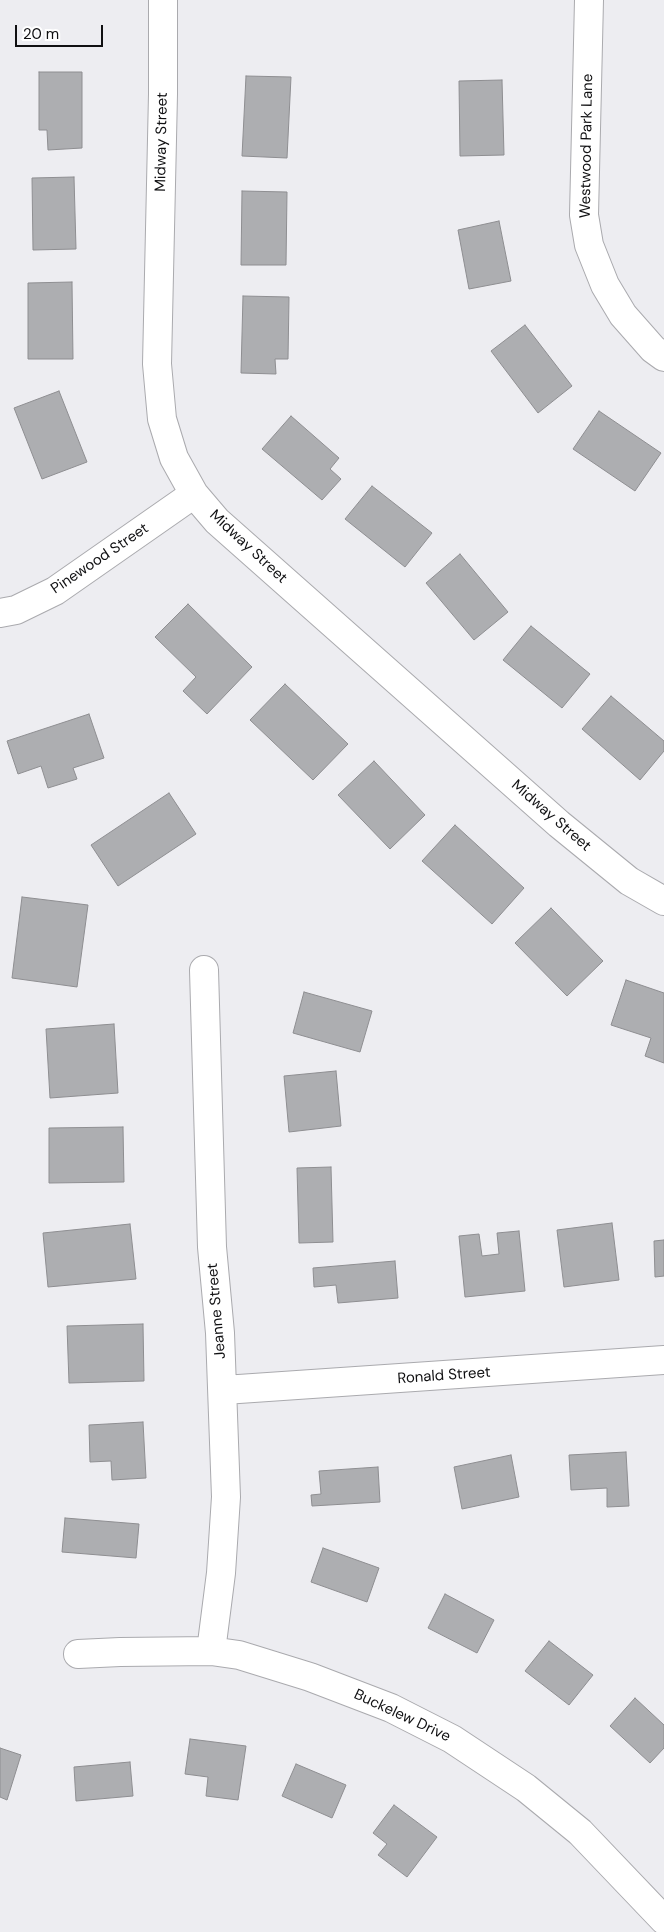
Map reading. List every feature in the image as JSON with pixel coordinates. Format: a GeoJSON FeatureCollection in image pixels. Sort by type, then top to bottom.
{"type":"FeatureCollection","features":[{"type":"Feature","properties":{"kind":"street","name":"Midway Street"},"geometry":{"type":"LineString","coordinates":[[164,0],[157,364],[162,419],[174,458],[194,494],[217,522],[559,824],[629,881],[664,901]]}},
{"type":"Feature","properties":{"kind":"street","name":"Westwood Park Lane"},"geometry":{"type":"LineString","coordinates":[[590,0],[584,215],[589,245],[605,285],[623,315],[653,348],[664,357]]}},
{"type":"Feature","properties":{"kind":"street","name":"Pinewood Street"},"geometry":{"type":"LineString","coordinates":[[0,613],[16,610],[55,591],[194,494]]}},
{"type":"Feature","properties":{"kind":"street","name":"Jeanne Street"},"geometry":{"type":"LineString","coordinates":[[204,970],[212,1248],[224,1390],[226,1497],[221,1573],[211,1651]]}},
{"type":"Feature","properties":{"kind":"street","name":"Ronald Street"},"geometry":{"type":"LineString","coordinates":[[224,1390],[664,1360]]}},
{"type":"Feature","properties":{"kind":"street","name":"Buckelew Drive"},"geometry":{"type":"LineString","coordinates":[[78,1654],[211,1651],[239,1655],[310,1677],[391,1708],[452,1739],[526,1788],[580,1832],[664,1920]]}},
{"type":"Feature","properties":{"kind":"building"},"geometry":{"type":"Polygon","coordinates":[[[39,72],[82,72],[82,148],[48,150],[47,130],[39,130],[39,72]]]}},
{"type":"Feature","properties":{"kind":"building"},"geometry":{"type":"Polygon","coordinates":[[[246,76],[291,77],[287,158],[242,156],[246,76]]]}},
{"type":"Feature","properties":{"kind":"building"},"geometry":{"type":"Polygon","coordinates":[[[502,80],[504,155],[460,156],[459,81],[502,80]]]}},
{"type":"Feature","properties":{"kind":"building"},"geometry":{"type":"Polygon","coordinates":[[[74,177],[76,249],[33,250],[32,178],[74,177]]]}},
{"type":"Feature","properties":{"kind":"building"},"geometry":{"type":"Polygon","coordinates":[[[242,191],[287,192],[286,265],[241,265],[242,191]]]}},
{"type":"Feature","properties":{"kind":"building"},"geometry":{"type":"Polygon","coordinates":[[[499,221],[511,281],[469,289],[458,230],[499,221]]]}},
{"type":"Feature","properties":{"kind":"building"},"geometry":{"type":"Polygon","coordinates":[[[72,282],[73,359],[28,359],[28,283],[72,282]]]}},
{"type":"Feature","properties":{"kind":"building"},"geometry":{"type":"Polygon","coordinates":[[[243,296],[289,297],[288,359],[275,359],[276,374],[241,373],[243,296]]]}},
{"type":"Feature","properties":{"kind":"building"},"geometry":{"type":"Polygon","coordinates":[[[525,325],[572,386],[538,413],[491,351],[525,325]]]}},
{"type":"Feature","properties":{"kind":"building"},"geometry":{"type":"Polygon","coordinates":[[[59,391],[87,462],[42,479],[14,408],[59,391]]]}},
{"type":"Feature","properties":{"kind":"building"},"geometry":{"type":"Polygon","coordinates":[[[599,411],[661,453],[635,491],[573,449],[599,411]]]}},
{"type":"Feature","properties":{"kind":"building"},"geometry":{"type":"Polygon","coordinates":[[[291,416],[339,458],[330,469],[341,479],[322,500],[262,449],[291,416]]]}},
{"type":"Feature","properties":{"kind":"building"},"geometry":{"type":"Polygon","coordinates":[[[372,486],[432,533],[405,567],[345,519],[372,486]]]}},
{"type":"Feature","properties":{"kind":"building"},"geometry":{"type":"Polygon","coordinates":[[[460,554],[508,612],[474,640],[426,583],[460,554]]]}},
{"type":"Feature","properties":{"kind":"building"},"geometry":{"type":"Polygon","coordinates":[[[188,604],[252,667],[207,714],[183,691],[196,677],[155,637],[188,604]]]}},
{"type":"Feature","properties":{"kind":"building"},"geometry":{"type":"Polygon","coordinates":[[[531,626],[590,674],[562,708],[503,660],[531,626]]]}},
{"type":"Feature","properties":{"kind":"building"},"geometry":{"type":"Polygon","coordinates":[[[285,684],[348,744],[313,780],[250,720],[285,684]]]}},
{"type":"Feature","properties":{"kind":"building"},"geometry":{"type":"Polygon","coordinates":[[[611,696],[664,741],[664,751],[640,780],[582,729],[611,696]]]}},
{"type":"Feature","properties":{"kind":"building"},"geometry":{"type":"Polygon","coordinates":[[[89,714],[104,758],[73,768],[77,779],[48,788],[41,766],[18,774],[7,741],[89,714]]]}},
{"type":"Feature","properties":{"kind":"building"},"geometry":{"type":"Polygon","coordinates":[[[374,761],[425,815],[390,849],[338,795],[374,761]]]}},
{"type":"Feature","properties":{"kind":"building"},"geometry":{"type":"Polygon","coordinates":[[[169,793],[196,834],[118,886],[91,845],[169,793]]]}},
{"type":"Feature","properties":{"kind":"building"},"geometry":{"type":"Polygon","coordinates":[[[455,825],[524,888],[492,924],[422,861],[455,825]]]}},
{"type":"Feature","properties":{"kind":"building"},"geometry":{"type":"Polygon","coordinates":[[[22,897],[88,905],[77,987],[12,978],[22,897]]]}},
{"type":"Feature","properties":{"kind":"building"},"geometry":{"type":"Polygon","coordinates":[[[551,908],[603,961],[567,996],[515,943],[551,908]]]}},
{"type":"Feature","properties":{"kind":"building"},"geometry":{"type":"Polygon","coordinates":[[[626,980],[664,993],[664,1063],[645,1056],[651,1038],[611,1025],[626,980]]]}},
{"type":"Feature","properties":{"kind":"building"},"geometry":{"type":"Polygon","coordinates":[[[304,992],[372,1011],[360,1052],[293,1033],[304,992]]]}},
{"type":"Feature","properties":{"kind":"building"},"geometry":{"type":"Polygon","coordinates":[[[114,1024],[118,1093],[50,1098],[46,1029],[114,1024]]]}},
{"type":"Feature","properties":{"kind":"building"},"geometry":{"type":"Polygon","coordinates":[[[336,1071],[341,1126],[289,1132],[284,1076],[336,1071]]]}},
{"type":"Feature","properties":{"kind":"building"},"geometry":{"type":"Polygon","coordinates":[[[123,1127],[124,1182],[49,1183],[49,1128],[123,1127]]]}},
{"type":"Feature","properties":{"kind":"building"},"geometry":{"type":"Polygon","coordinates":[[[331,1167],[333,1242],[299,1243],[297,1168],[331,1167]]]}},
{"type":"Feature","properties":{"kind":"building"},"geometry":{"type":"Polygon","coordinates":[[[612,1223],[619,1280],[564,1287],[557,1230],[612,1223]]]}},
{"type":"Feature","properties":{"kind":"building"},"geometry":{"type":"Polygon","coordinates":[[[130,1224],[136,1279],[48,1287],[43,1233],[130,1224]]]}},
{"type":"Feature","properties":{"kind":"building"},"geometry":{"type":"Polygon","coordinates":[[[519,1231],[525,1291],[465,1297],[459,1236],[479,1234],[482,1256],[499,1254],[497,1233],[519,1231]]]}},
{"type":"Feature","properties":{"kind":"building"},"geometry":{"type":"Polygon","coordinates":[[[664,1240],[664,1276],[655,1277],[654,1241],[664,1240]]]}},
{"type":"Feature","properties":{"kind":"building"},"geometry":{"type":"Polygon","coordinates":[[[395,1261],[398,1298],[338,1303],[336,1285],[314,1287],[313,1268],[395,1261]]]}},
{"type":"Feature","properties":{"kind":"building"},"geometry":{"type":"Polygon","coordinates":[[[143,1324],[144,1381],[69,1383],[67,1326],[143,1324]]]}},
{"type":"Feature","properties":{"kind":"building"},"geometry":{"type":"Polygon","coordinates":[[[143,1422],[146,1478],[112,1480],[111,1461],[90,1462],[89,1425],[143,1422]]]}},
{"type":"Feature","properties":{"kind":"building"},"geometry":{"type":"Polygon","coordinates":[[[626,1452],[629,1506],[607,1507],[607,1488],[571,1490],[569,1455],[626,1452]]]}},
{"type":"Feature","properties":{"kind":"building"},"geometry":{"type":"Polygon","coordinates":[[[511,1455],[519,1497],[462,1509],[454,1467],[511,1455]]]}},
{"type":"Feature","properties":{"kind":"building"},"geometry":{"type":"Polygon","coordinates":[[[378,1467],[380,1502],[312,1506],[311,1495],[321,1494],[319,1471],[378,1467]]]}},
{"type":"Feature","properties":{"kind":"building"},"geometry":{"type":"Polygon","coordinates":[[[65,1518],[139,1524],[136,1558],[62,1552],[65,1518]]]}},
{"type":"Feature","properties":{"kind":"building"},"geometry":{"type":"Polygon","coordinates":[[[323,1548],[379,1568],[367,1602],[311,1582],[323,1548]]]}},
{"type":"Feature","properties":{"kind":"building"},"geometry":{"type":"Polygon","coordinates":[[[445,1594],[494,1620],[477,1653],[428,1628],[445,1594]]]}},
{"type":"Feature","properties":{"kind":"building"},"geometry":{"type":"Polygon","coordinates":[[[549,1641],[593,1675],[569,1705],[525,1671],[549,1641]]]}},
{"type":"Feature","properties":{"kind":"building"},"geometry":{"type":"Polygon","coordinates":[[[635,1698],[664,1725],[664,1748],[650,1763],[610,1726],[635,1698]]]}},
{"type":"Feature","properties":{"kind":"building"},"geometry":{"type":"Polygon","coordinates":[[[190,1739],[246,1746],[238,1800],[206,1796],[208,1777],[185,1774],[190,1739]]]}},
{"type":"Feature","properties":{"kind":"building"},"geometry":{"type":"Polygon","coordinates":[[[0,1748],[21,1755],[7,1800],[0,1797],[0,1748]]]}},
{"type":"Feature","properties":{"kind":"building"},"geometry":{"type":"Polygon","coordinates":[[[130,1762],[133,1796],[76,1801],[74,1767],[130,1762]]]}},
{"type":"Feature","properties":{"kind":"building"},"geometry":{"type":"Polygon","coordinates":[[[296,1764],[346,1785],[332,1818],[282,1796],[296,1764]]]}},
{"type":"Feature","properties":{"kind":"building"},"geometry":{"type":"Polygon","coordinates":[[[394,1805],[437,1837],[407,1877],[378,1855],[387,1844],[373,1833],[394,1805]]]}}]}
